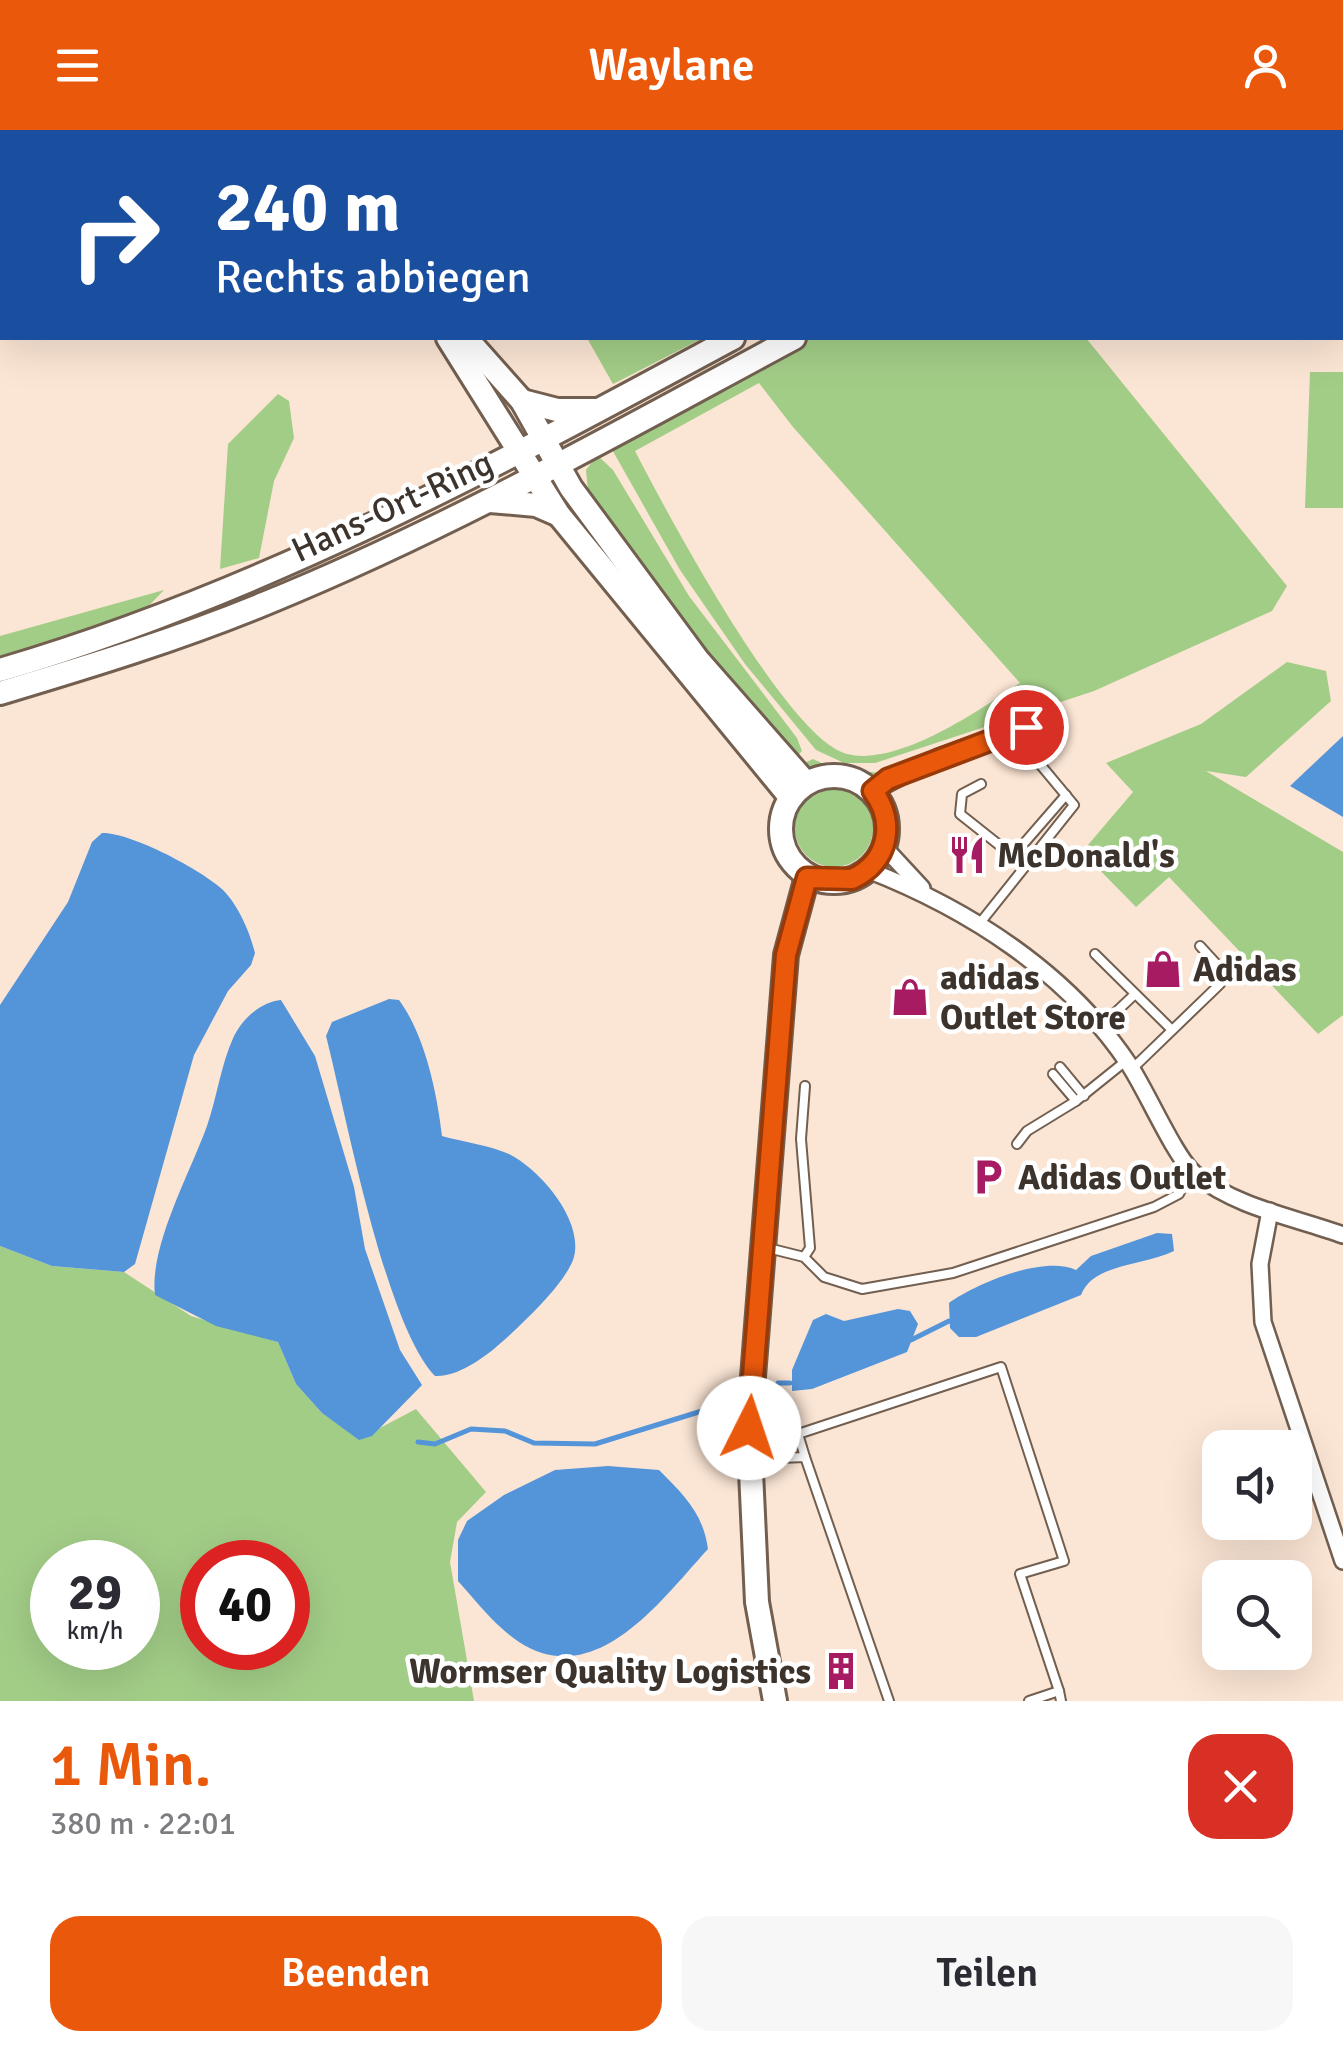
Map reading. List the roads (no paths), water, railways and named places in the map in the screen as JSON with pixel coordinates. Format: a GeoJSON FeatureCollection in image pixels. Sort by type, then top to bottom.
{"type":"FeatureCollection","features":[{"type":"Feature","properties":{"kind":"street"},"geometry":{"type":"LineString","coordinates":[[449,340],[560,515],[799,791]]}},
{"type":"Feature","properties":{"kind":"street"},"geometry":{"type":"LineString","coordinates":[[468,340],[522,401],[608,541],[799,791]]}},
{"type":"Feature","properties":{"kind":"street","name":"Hans-Ort-Ring"},"geometry":{"type":"LineString","coordinates":[[0,670],[76,648],[265,574],[397,516],[729,340]]}},
{"type":"Feature","properties":{"kind":"street","name":"Hans-Ort-Ring"},"geometry":{"type":"LineString","coordinates":[[0,693],[265,604],[486,502],[790,340]]}},
{"type":"Feature","properties":{"kind":"street"},"geometry":{"type":"LineString","coordinates":[[522,401],[557,410],[598,410]]}},
{"type":"Feature","properties":{"kind":"street"},"geometry":{"type":"LineString","coordinates":[[486,502],[536,505],[560,515]]}},
{"type":"Feature","properties":{"kind":"street"},"geometry":{"type":"LineString","coordinates":[[873,791],[939,757],[1035,723]]}},
{"type":"Feature","properties":{"kind":"street"},"geometry":{"type":"LineString","coordinates":[[838,775],[873,791],[886,813],[884,847],[868,870],[838,882],[807,878],[791,860],[782,839],[782,822],[799,791],[838,775]]}},
{"type":"Feature","properties":{"kind":"street"},"geometry":{"type":"LineString","coordinates":[[884,847],[924,891]]}},
{"type":"Feature","properties":{"kind":"street"},"geometry":{"type":"LineString","coordinates":[[868,870],[924,891],[980,924],[1061,986],[1130,1064],[1190,1171],[1233,1198],[1343,1235]]}},
{"type":"Feature","properties":{"kind":"street"},"geometry":{"type":"LineString","coordinates":[[775,1701],[757,1602],[750,1459],[786,955],[807,878]]}},
{"type":"Feature","properties":{"kind":"street"},"geometry":{"type":"LineString","coordinates":[[1270,1211],[1260,1264],[1262,1322],[1343,1561]]}},
{"type":"Feature","properties":{"kind":"lane"},"geometry":{"type":"LineString","coordinates":[[980,924],[1074,805],[1014,733]]}},
{"type":"Feature","properties":{"kind":"lane"},"geometry":{"type":"LineString","coordinates":[[981,784],[962,794],[960,814],[1013,856],[1066,796]]}},
{"type":"Feature","properties":{"kind":"lane"},"geometry":{"type":"LineString","coordinates":[[1018,1144],[1027,1131],[1130,1064],[1220,984],[1222,970],[1200,946]]}},
{"type":"Feature","properties":{"kind":"lane"},"geometry":{"type":"LineString","coordinates":[[1095,954],[1172,1030]]}},
{"type":"Feature","properties":{"kind":"lane"},"geometry":{"type":"LineString","coordinates":[[1099,1028],[1135,994]]}},
{"type":"Feature","properties":{"kind":"lane"},"geometry":{"type":"LineString","coordinates":[[1057,1070],[1080,1099]]}},
{"type":"Feature","properties":{"kind":"lane"},"geometry":{"type":"LineString","coordinates":[[804,1257],[810,1248],[801,1139],[806,1086]]}},
{"type":"Feature","properties":{"kind":"lane"},"geometry":{"type":"LineString","coordinates":[[763,1247],[804,1257],[824,1276],[862,1289],[953,1273],[1154,1207],[1179,1194],[1190,1171]]}},
{"type":"Feature","properties":{"kind":"lane"},"geometry":{"type":"LineString","coordinates":[[889,1701],[798,1434],[1002,1367],[1064,1561],[1020,1574],[1060,1696],[1029,1701]]}},
{"type":"Feature","properties":{"kind":"lane"},"geometry":{"type":"LineString","coordinates":[[750,1459],[805,1456]]}},
{"type":"Feature","properties":{"kind":"water"},"geometry":{"type":"Polygon","coordinates":[[[1343,736],[1343,817],[1290,786],[1343,736]]]}},
{"type":"Feature","properties":{"kind":"water"},"geometry":{"type":"Polygon","coordinates":[[[102,833],[147,845],[213,882],[238,911],[255,953],[251,965],[228,991],[194,1055],[135,1264],[124,1272],[52,1266],[0,1246],[0,1005],[68,902],[92,842],[102,833]]]}},
{"type":"Feature","properties":{"kind":"water"},"geometry":{"type":"Polygon","coordinates":[[[389,999],[399,1000],[423,1047],[442,1136],[493,1148],[521,1162],[558,1199],[573,1230],[573,1260],[547,1298],[488,1354],[446,1375],[435,1376],[417,1350],[400,1312],[369,1216],[326,1036],[332,1022],[389,999]]]}},
{"type":"Feature","properties":{"kind":"water"},"geometry":{"type":"Polygon","coordinates":[[[281,1000],[315,1056],[354,1187],[365,1249],[400,1350],[422,1385],[372,1436],[359,1440],[322,1413],[296,1384],[278,1342],[216,1326],[155,1295],[164,1233],[207,1126],[234,1036],[253,1012],[281,1000]]]}},
{"type":"Feature","properties":{"kind":"water"},"geometry":{"type":"Polygon","coordinates":[[[1157,1233],[1172,1234],[1174,1251],[1108,1271],[1087,1285],[1081,1295],[976,1337],[959,1337],[950,1328],[949,1303],[976,1287],[1029,1269],[1063,1266],[1076,1270],[1091,1256],[1157,1233]]]}},
{"type":"Feature","properties":{"kind":"water"},"geometry":{"type":"Polygon","coordinates":[[[898,1309],[910,1311],[918,1324],[907,1352],[812,1389],[792,1391],[792,1370],[813,1320],[826,1314],[844,1321],[898,1309]]]}},
{"type":"Feature","properties":{"kind":"water"},"geometry":{"type":"Polygon","coordinates":[[[608,1466],[659,1470],[697,1515],[708,1549],[670,1592],[625,1633],[601,1648],[575,1656],[547,1654],[510,1636],[458,1581],[458,1540],[467,1521],[504,1495],[555,1470],[608,1466]]]}},
{"type":"Feature","properties":{"kind":"waterway"},"geometry":{"type":"LineString","coordinates":[[911,1340],[949,1321]]}},
{"type":"Feature","properties":{"kind":"waterway"},"geometry":{"type":"LineString","coordinates":[[778,1383],[790,1383]]}},
{"type":"Feature","properties":{"kind":"waterway"},"geometry":{"type":"LineString","coordinates":[[418,1442],[435,1444],[471,1429],[505,1431],[534,1443],[595,1444],[702,1411]]}},
{"type":"Feature","properties":{"kind":"place","name":"McDonald's"},"geometry":{"type":"Point","coordinates":[967,855]}},
{"type":"Feature","properties":{"kind":"place","name":"Adidas"},"geometry":{"type":"Point","coordinates":[1163,969]}},
{"type":"Feature","properties":{"kind":"place","name":"adidas Outlet Store"},"geometry":{"type":"Point","coordinates":[910,997]}},
{"type":"Feature","properties":{"kind":"place","name":"Adidas Outlet"},"geometry":{"type":"Point","coordinates":[988,1177]}},
{"type":"Feature","properties":{"kind":"place","name":"Wormser Quality Logistics"},"geometry":{"type":"Point","coordinates":[841,1671]}}]}
